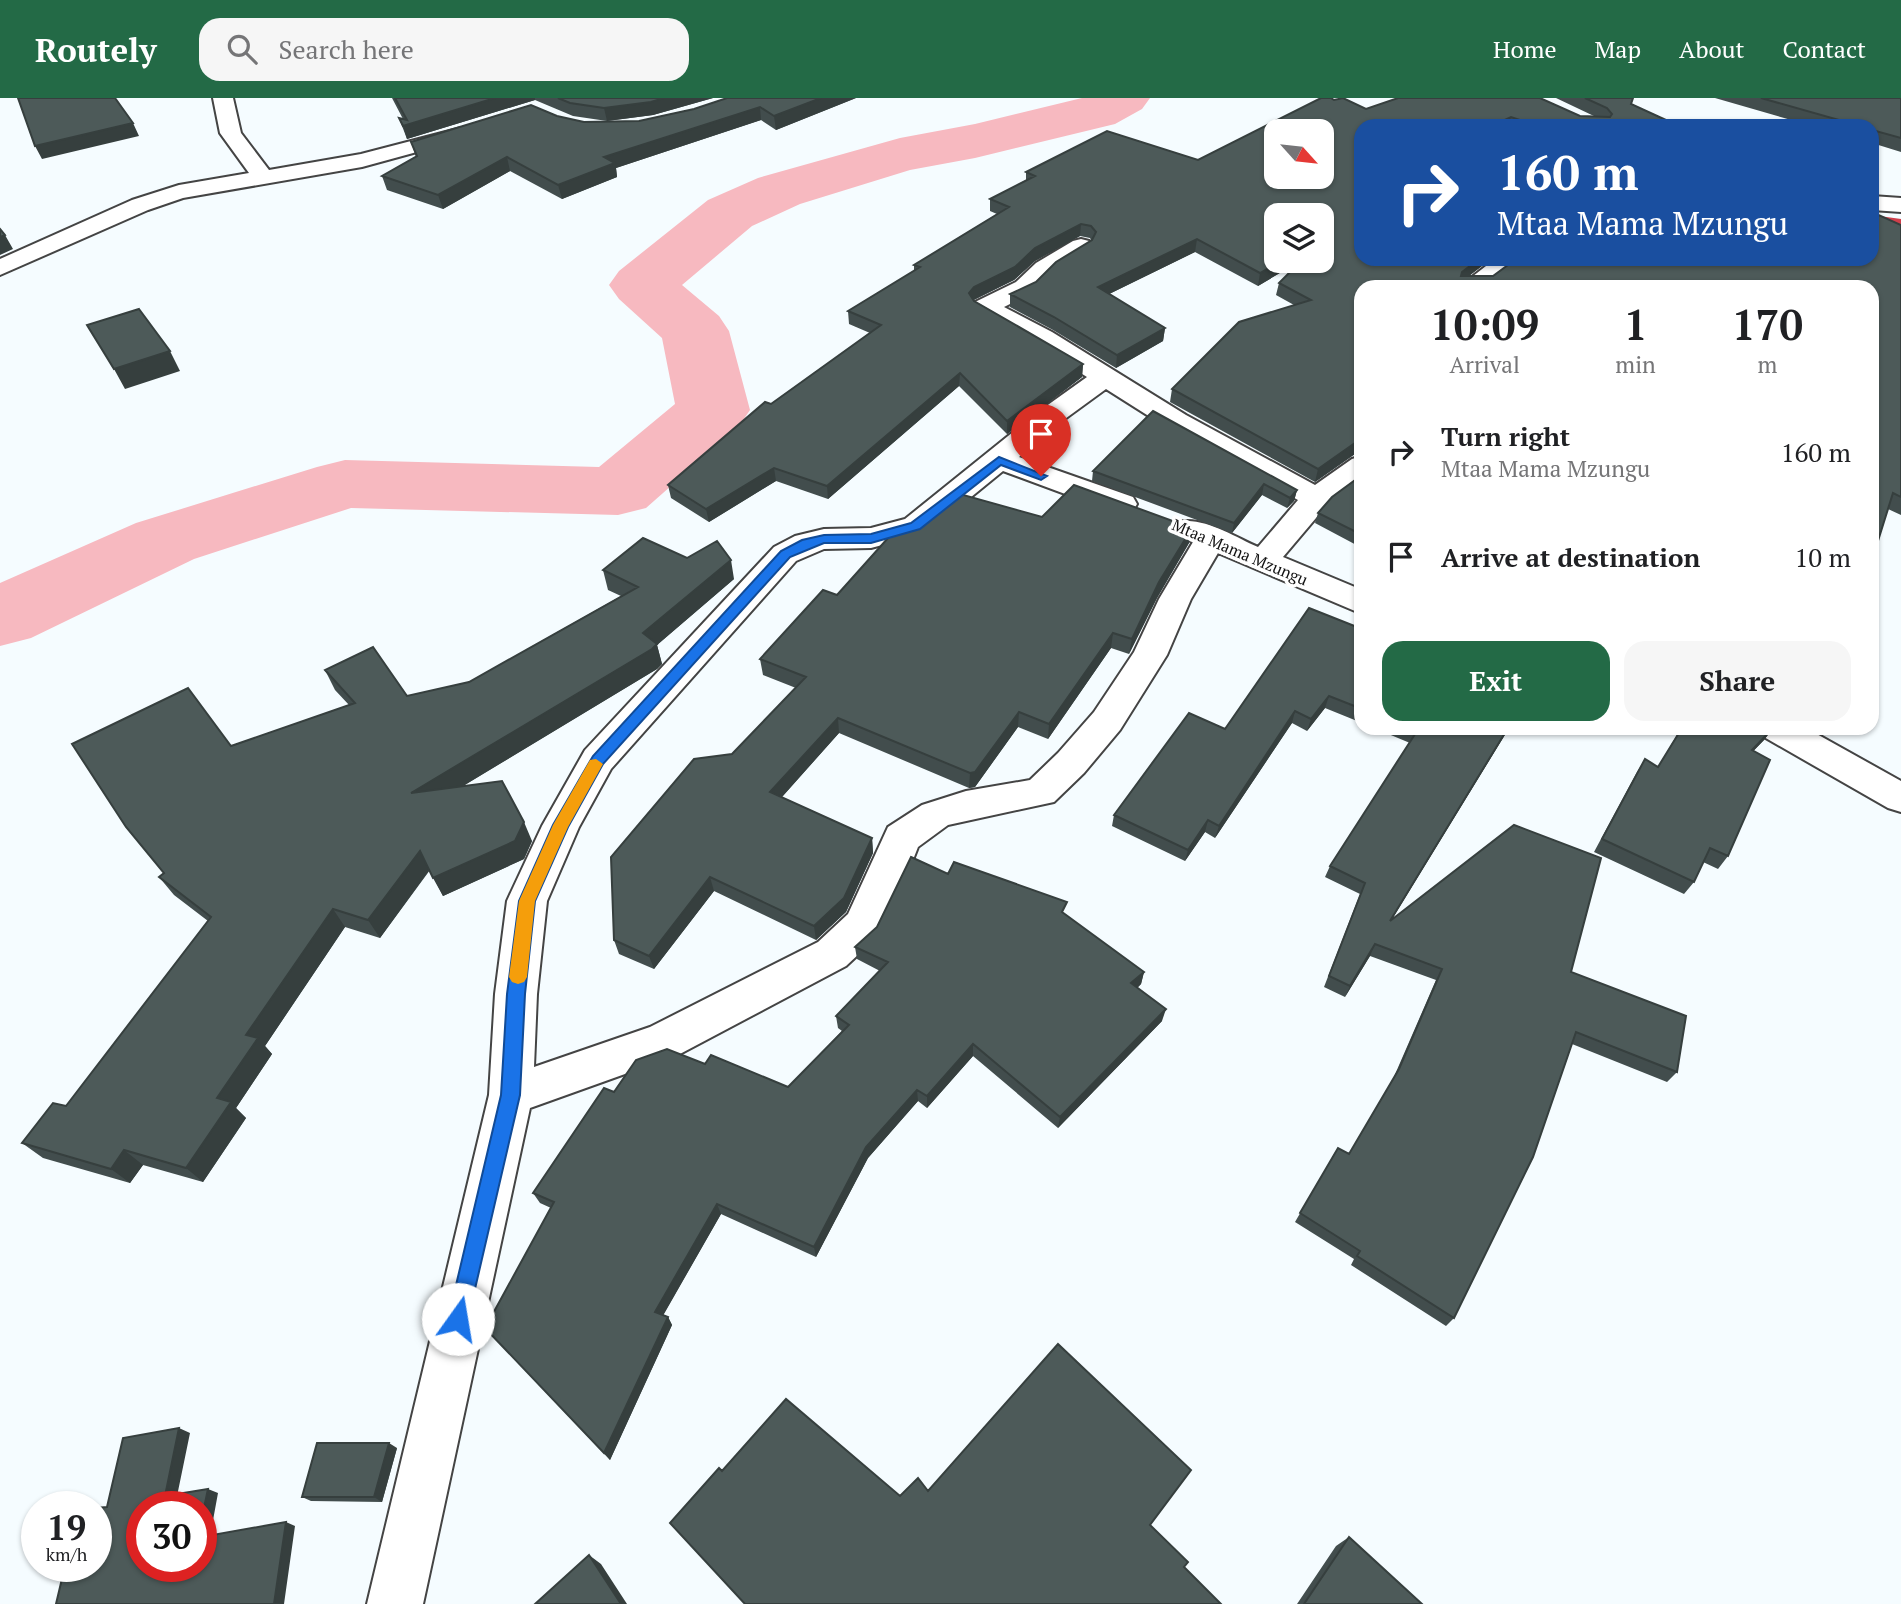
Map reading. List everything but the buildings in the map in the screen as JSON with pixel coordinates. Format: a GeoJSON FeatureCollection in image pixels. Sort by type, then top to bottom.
{"type":"FeatureCollection","features":[{"type":"Feature","properties":{"kind":"street"},"geometry":{"type":"LineString","coordinates":[[223,98],[231,133],[262,176]]}},
{"type":"Feature","properties":{"kind":"street"},"geometry":{"type":"LineString","coordinates":[[0,268],[140,205],[178,192],[362,160],[417,148],[479,129]]}},
{"type":"Feature","properties":{"kind":"street"},"geometry":{"type":"LineString","coordinates":[[1879,203],[1901,205]]}},
{"type":"Feature","properties":{"kind":"street"},"geometry":{"type":"LineString","coordinates":[[1081,246],[1045,268],[1025,287],[984,307],[1043,338],[1103,378],[1316,498]]}},
{"type":"Feature","properties":{"kind":"street"},"geometry":{"type":"LineString","coordinates":[[1481,280],[1501,266]]}},
{"type":"Feature","properties":{"kind":"street"},"geometry":{"type":"LineString","coordinates":[[395,1604],[510,1095],[516,994],[527,901],[561,825],[598,760],[785,554],[806,543],[824,539],[871,538],[916,526],[1048,418],[1103,378]]}},
{"type":"Feature","properties":{"kind":"street","name":"Mtaa Mama Mzungu"},"geometry":{"type":"LineString","coordinates":[[999,460],[1211,537],[1354,600]]}},
{"type":"Feature","properties":{"kind":"street"},"geometry":{"type":"LineString","coordinates":[[1263,561],[1316,498],[1354,471]]}},
{"type":"Feature","properties":{"kind":"street"},"geometry":{"type":"LineString","coordinates":[[510,1095],[663,1042],[832,954],[862,926],[880,893],[902,838],[935,815],[966,805],[1041,792],[1071,763],[1107,721],[1150,655],[1175,599],[1211,537]]}},
{"type":"Feature","properties":{"kind":"street"},"geometry":{"type":"LineString","coordinates":[[1789,735],[1901,798]]}},
{"type":"Feature","properties":{"kind":"waterway"},"geometry":{"type":"LineString","coordinates":[[0,617],[165,541],[345,484],[618,491],[713,410],[695,331],[642,285],[730,213],[779,191],[900,155],[975,141],[1096,112],[1123,98]]}},
{"type":"Feature","properties":{"kind":"waterway"},"geometry":{"type":"LineString","coordinates":[[1879,219],[1901,222]]}},
{"type":"Feature","properties":{"kind":"slow traffic"},"geometry":{"type":"LineString","coordinates":[[518,977],[527,901],[561,825],[596,764]]}},
{"type":"Feature","properties":{"kind":"route"},"geometry":{"type":"LineString","coordinates":[[458,1319],[510,1095],[516,994],[527,901],[561,825],[598,760],[785,554],[806,543],[824,539],[871,538],[916,526],[999,460],[1041,476]]}}]}
